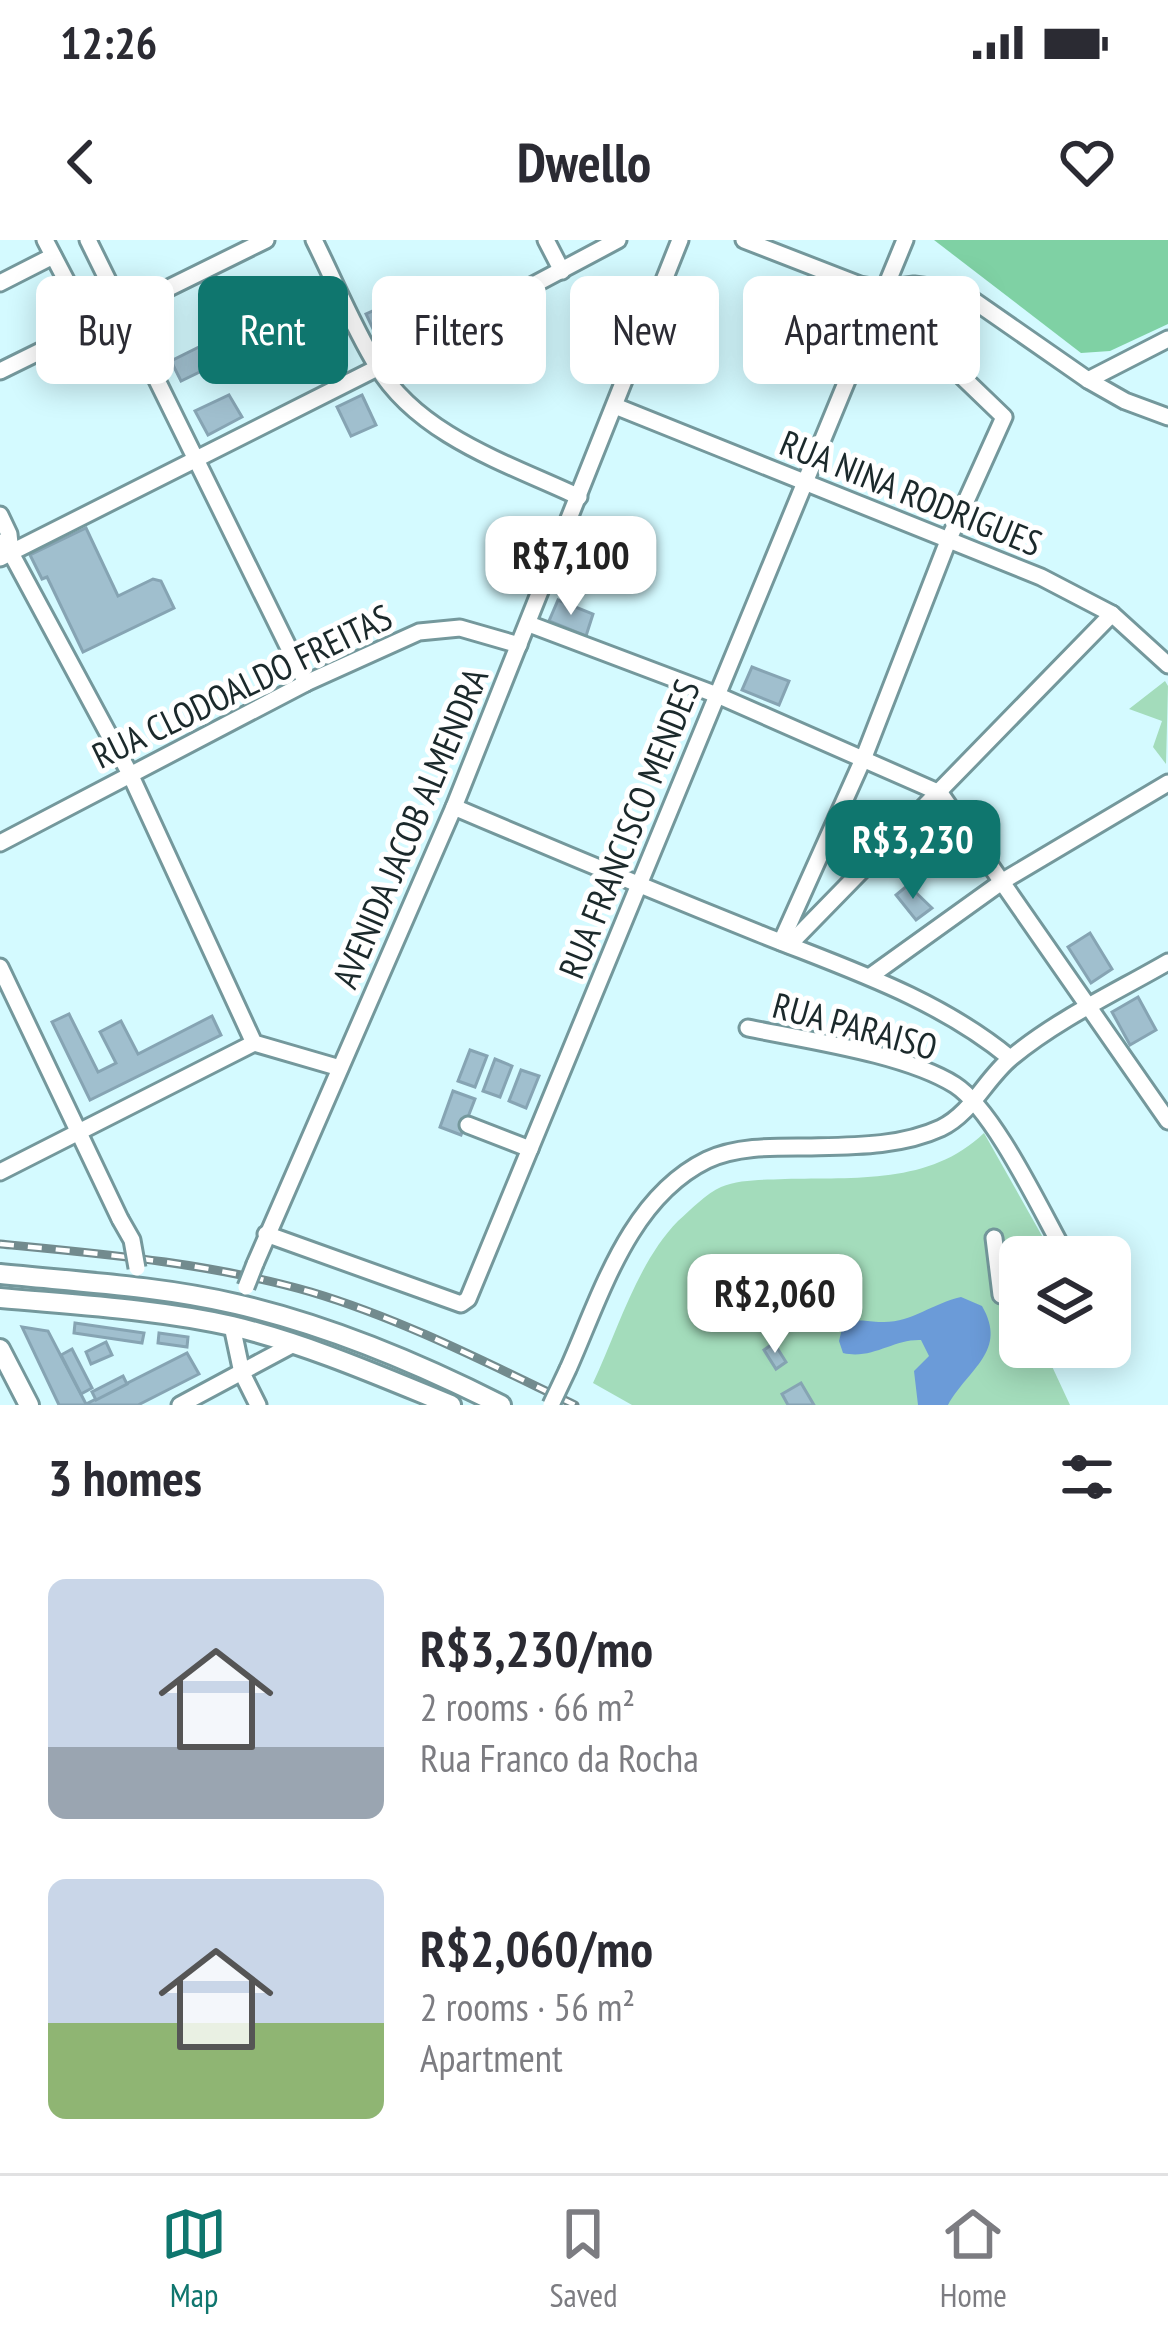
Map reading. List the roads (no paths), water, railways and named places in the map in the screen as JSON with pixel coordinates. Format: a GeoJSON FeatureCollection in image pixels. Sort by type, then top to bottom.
{"type":"FeatureCollection","features":[{"type":"Feature","properties":{"kind":"main road"},"geometry":{"type":"LineString","coordinates":[[0,1274],[137,1278],[243,1296],[501,1405]]}},
{"type":"Feature","properties":{"kind":"main road"},"geometry":{"type":"LineString","coordinates":[[232,1326],[243,1296]]}},
{"type":"Feature","properties":{"kind":"main road"},"geometry":{"type":"LineString","coordinates":[[0,1298],[232,1326],[451,1405]]}},
{"type":"Feature","properties":{"kind":"main road"},"geometry":{"type":"LineString","coordinates":[[0,1349],[29,1405]]}},
{"type":"Feature","properties":{"kind":"street"},"geometry":{"type":"LineString","coordinates":[[88,240],[106,276]]}},
{"type":"Feature","properties":{"kind":"street"},"geometry":{"type":"LineString","coordinates":[[174,284],[266,240]]}},
{"type":"Feature","properties":{"kind":"street"},"geometry":{"type":"LineString","coordinates":[[314,240],[372,358]]}},
{"type":"Feature","properties":{"kind":"street"},"geometry":{"type":"LineString","coordinates":[[546,240],[562,272]]}},
{"type":"Feature","properties":{"kind":"street"},"geometry":{"type":"LineString","coordinates":[[546,280],[619,240]]}},
{"type":"Feature","properties":{"kind":"street","name":"AVENIDA JACOB ALMENDRA"},"geometry":{"type":"LineString","coordinates":[[243,1296],[530,624],[680,240]]}},
{"type":"Feature","properties":{"kind":"street"},"geometry":{"type":"LineString","coordinates":[[744,240],[837,276]]}},
{"type":"Feature","properties":{"kind":"street","name":"RUA FRANCISCO MENDES"},"geometry":{"type":"LineString","coordinates":[[889,276],[904,240]]}},
{"type":"Feature","properties":{"kind":"street"},"geometry":{"type":"LineString","coordinates":[[0,283],[49,248],[64,276]]}},
{"type":"Feature","properties":{"kind":"street"},"geometry":{"type":"LineString","coordinates":[[980,305],[1088,380],[1125,401],[1166,411]]}},
{"type":"Feature","properties":{"kind":"street"},"geometry":{"type":"LineString","coordinates":[[1088,380],[1168,339]]}},
{"type":"Feature","properties":{"kind":"street"},"geometry":{"type":"LineString","coordinates":[[0,371],[36,353]]}},
{"type":"Feature","properties":{"kind":"street"},"geometry":{"type":"LineString","coordinates":[[1113,364],[1125,401]]}},
{"type":"Feature","properties":{"kind":"street"},"geometry":{"type":"LineString","coordinates":[[4,551],[372,370]]}},
{"type":"Feature","properties":{"kind":"street"},"geometry":{"type":"LineString","coordinates":[[159,384],[306,683]]}},
{"type":"Feature","properties":{"kind":"street"},"geometry":{"type":"LineString","coordinates":[[390,384],[429,421],[460,441],[579,497]]}},
{"type":"Feature","properties":{"kind":"street","name":"RUA FRANCISCO MENDES"},"geometry":{"type":"LineString","coordinates":[[266,1234],[461,1304],[471,1293],[846,384]]}},
{"type":"Feature","properties":{"kind":"street"},"geometry":{"type":"LineString","coordinates":[[785,943],[1004,416],[970,384]]}},
{"type":"Feature","properties":{"kind":"street","name":"RUA NINA RODRIGUES"},"geometry":{"type":"LineString","coordinates":[[615,406],[1041,578],[1112,614],[1168,665]]}},
{"type":"Feature","properties":{"kind":"street"},"geometry":{"type":"LineString","coordinates":[[0,515],[9,534],[4,551],[130,774],[254,1043]]}},
{"type":"Feature","properties":{"kind":"street"},"geometry":{"type":"LineString","coordinates":[[785,943],[940,793],[1112,614]]}},
{"type":"Feature","properties":{"kind":"street"},"geometry":{"type":"LineString","coordinates":[[530,624],[717,695],[940,793],[1168,1121]]}},
{"type":"Feature","properties":{"kind":"street","name":"RUA CLODOALDO FREITAS"},"geometry":{"type":"LineString","coordinates":[[0,842],[306,683],[435,627],[460,628],[520,646]]}},
{"type":"Feature","properties":{"kind":"street"},"geometry":{"type":"LineString","coordinates":[[872,975],[1003,881],[1168,783]]}},
{"type":"Feature","properties":{"kind":"street"},"geometry":{"type":"LineString","coordinates":[[454,807],[872,975],[963,1024],[1010,1058]]}},
{"type":"Feature","properties":{"kind":"street"},"geometry":{"type":"LineString","coordinates":[[551,1405],[621,1252],[644,1214],[688,1172],[710,1159],[745,1150],[904,1140],[946,1126],[1010,1058],[1168,962]]}},
{"type":"Feature","properties":{"kind":"street"},"geometry":{"type":"LineString","coordinates":[[0,968],[132,1240],[137,1278]]}},
{"type":"Feature","properties":{"kind":"street","name":"RUA PARAISO"},"geometry":{"type":"LineString","coordinates":[[748,1028],[880,1058],[954,1085],[973,1101],[1055,1236]]}},
{"type":"Feature","properties":{"kind":"street"},"geometry":{"type":"LineString","coordinates":[[0,1172],[254,1043],[340,1068]]}},
{"type":"Feature","properties":{"kind":"street"},"geometry":{"type":"LineString","coordinates":[[468,1125],[530,1149]]}},
{"type":"Feature","properties":{"kind":"street"},"geometry":{"type":"LineString","coordinates":[[991,1240],[997,1289]]}},
{"type":"Feature","properties":{"kind":"street"},"geometry":{"type":"LineString","coordinates":[[232,1326],[242,1373],[259,1405]]}},
{"type":"Feature","properties":{"kind":"street"},"geometry":{"type":"LineString","coordinates":[[180,1405],[292,1345]]}},
{"type":"Feature","properties":{"kind":"water"},"geometry":{"type":"Polygon","coordinates":[[[961,1297],[982,1306],[991,1335],[983,1358],[948,1405],[918,1405],[914,1371],[929,1356],[921,1340],[863,1354],[843,1353],[839,1341],[843,1325],[903,1319],[961,1297]]]}},
{"type":"Feature","properties":{"kind":"railway"},"geometry":{"type":"LineString","coordinates":[[0,1244],[196,1267],[311,1292],[412,1329],[575,1405]]}}]}
